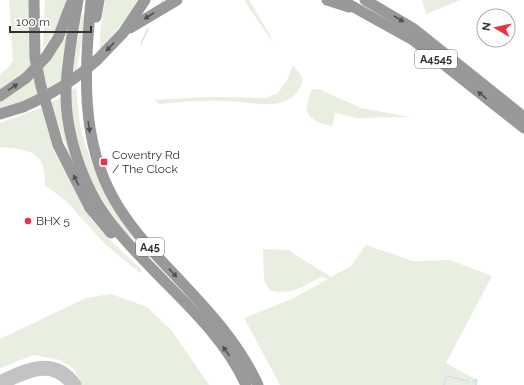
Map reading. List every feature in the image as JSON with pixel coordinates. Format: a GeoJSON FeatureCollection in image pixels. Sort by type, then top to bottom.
{"type":"FeatureCollection","features":[{"type":"Feature","properties":{"kind":"highway"},"geometry":{"type":"LineString","coordinates":[[34,0],[41,57]]}},
{"type":"Feature","properties":{"kind":"highway"},"geometry":{"type":"LineString","coordinates":[[40,0],[40,86],[59,148],[90,208],[112,235],[144,265],[160,277]]}},
{"type":"Feature","properties":{"kind":"highway"},"geometry":{"type":"LineString","coordinates":[[0,96],[26,78],[60,33],[72,0]]}},
{"type":"Feature","properties":{"kind":"highway","name":"A45"},"geometry":{"type":"LineString","coordinates":[[78,0],[70,44],[67,98],[69,127],[81,167],[91,193],[118,232],[208,327],[230,357],[246,385]]}},
{"type":"Feature","properties":{"kind":"highway","name":"A45"},"geometry":{"type":"LineString","coordinates":[[91,0],[86,108],[92,145],[103,176],[115,202],[136,231],[229,336],[258,385]]}},
{"type":"Feature","properties":{"kind":"highway"},"geometry":{"type":"LineString","coordinates":[[86,84],[99,0]]}},
{"type":"Feature","properties":{"kind":"highway"},"geometry":{"type":"LineString","coordinates":[[0,114],[23,107],[58,90],[80,75],[123,33],[145,0]]}},
{"type":"Feature","properties":{"kind":"highway"},"geometry":{"type":"LineString","coordinates":[[123,33],[160,8],[177,0]]}},
{"type":"Feature","properties":{"kind":"highway","name":"A4545"},"geometry":{"type":"LineString","coordinates":[[327,0],[364,12]]}},
{"type":"Feature","properties":{"kind":"highway","name":"A4545"},"geometry":{"type":"LineString","coordinates":[[342,0],[413,40],[524,128]]}},
{"type":"Feature","properties":{"kind":"highway","name":"A4545"},"geometry":{"type":"LineString","coordinates":[[365,0],[414,29],[524,117]]}},
{"type":"Feature","properties":{"kind":"shaded area"},"geometry":{"type":"Polygon","coordinates":[[[9,0],[30,0],[33,62],[24,74],[0,91],[0,74],[9,67],[13,61],[9,0]]]}},
{"type":"Feature","properties":{"kind":"shaded area"},"geometry":{"type":"Polygon","coordinates":[[[45,0],[68,0],[61,20],[43,49],[45,0]]]}},
{"type":"Feature","properties":{"kind":"shaded area"},"geometry":{"type":"Polygon","coordinates":[[[105,0],[138,0],[121,25],[100,50],[100,35],[105,0]]]}},
{"type":"Feature","properties":{"kind":"shaded area"},"geometry":{"type":"Polygon","coordinates":[[[244,0],[249,0],[270,35],[273,43],[244,0]]]}},
{"type":"Feature","properties":{"kind":"shaded area"},"geometry":{"type":"Polygon","coordinates":[[[422,0],[461,0],[426,14],[422,0]]]}},
{"type":"Feature","properties":{"kind":"shaded area"},"geometry":{"type":"Polygon","coordinates":[[[82,14],[86,15],[77,70],[71,75],[82,14]]]}},
{"type":"Feature","properties":{"kind":"shaded area"},"geometry":{"type":"Polygon","coordinates":[[[70,19],[63,80],[48,89],[43,69],[51,60],[70,19]]]}},
{"type":"Feature","properties":{"kind":"shaded area"},"geometry":{"type":"Polygon","coordinates":[[[293,65],[303,78],[299,90],[286,101],[270,104],[230,101],[186,101],[159,104],[154,100],[205,97],[267,98],[278,93],[287,80],[293,65]]]}},
{"type":"Feature","properties":{"kind":"shaded area"},"geometry":{"type":"Polygon","coordinates":[[[36,76],[39,95],[0,111],[0,98],[36,76]]]}},
{"type":"Feature","properties":{"kind":"shaded area"},"geometry":{"type":"Polygon","coordinates":[[[76,87],[79,119],[85,144],[95,172],[115,211],[131,236],[129,238],[106,207],[83,163],[72,113],[70,92],[76,87]]]}},
{"type":"Feature","properties":{"kind":"shaded area"},"geometry":{"type":"Polygon","coordinates":[[[319,89],[361,108],[410,117],[357,118],[335,113],[332,126],[324,124],[310,117],[306,110],[311,90],[319,89]]]}},
{"type":"Feature","properties":{"kind":"shaded area"},"geometry":{"type":"Polygon","coordinates":[[[62,97],[74,171],[51,103],[62,97]]]}},
{"type":"Feature","properties":{"kind":"shaded area"},"geometry":{"type":"Polygon","coordinates":[[[41,108],[54,151],[91,219],[114,244],[142,270],[140,273],[104,243],[67,202],[45,185],[45,173],[39,158],[27,151],[0,147],[0,123],[41,108]]]}},
{"type":"Feature","properties":{"kind":"shaded area"},"geometry":{"type":"Polygon","coordinates":[[[366,245],[413,261],[450,260],[492,276],[446,363],[477,380],[476,385],[280,385],[244,318],[292,299],[328,279],[321,277],[291,291],[277,292],[270,290],[264,281],[263,249],[288,250],[331,277],[351,266],[366,245]]]}},
{"type":"Feature","properties":{"kind":"shaded area"},"geometry":{"type":"Polygon","coordinates":[[[111,294],[147,307],[172,331],[209,385],[82,385],[74,369],[60,360],[34,355],[0,368],[0,339],[86,298],[111,294]]]}},
{"type":"Feature","properties":{"kind":"waterway"},"geometry":{"type":"LineString","coordinates":[[161,4],[163,0]]}},
{"type":"Feature","properties":{"kind":"waterway"},"geometry":{"type":"LineString","coordinates":[[141,44],[148,29]]}},
{"type":"Feature","properties":{"kind":"waterway"},"geometry":{"type":"LineString","coordinates":[[444,385],[446,376],[468,381]]}},
{"type":"Feature","properties":{"kind":"waterway"},"geometry":{"type":"LineString","coordinates":[[473,381],[477,380],[476,385]]}},
{"type":"Feature","properties":{"kind":"taxiway"},"geometry":{"type":"LineString","coordinates":[[0,383],[29,371],[48,368],[66,376],[74,385]]}},
{"type":"Feature","properties":{"kind":"place","name":"Coventry Rd / The Clock"},"geometry":{"type":"Point","coordinates":[104,162]}},
{"type":"Feature","properties":{"kind":"place","name":"BHX 5"},"geometry":{"type":"Point","coordinates":[28,221]}}]}
